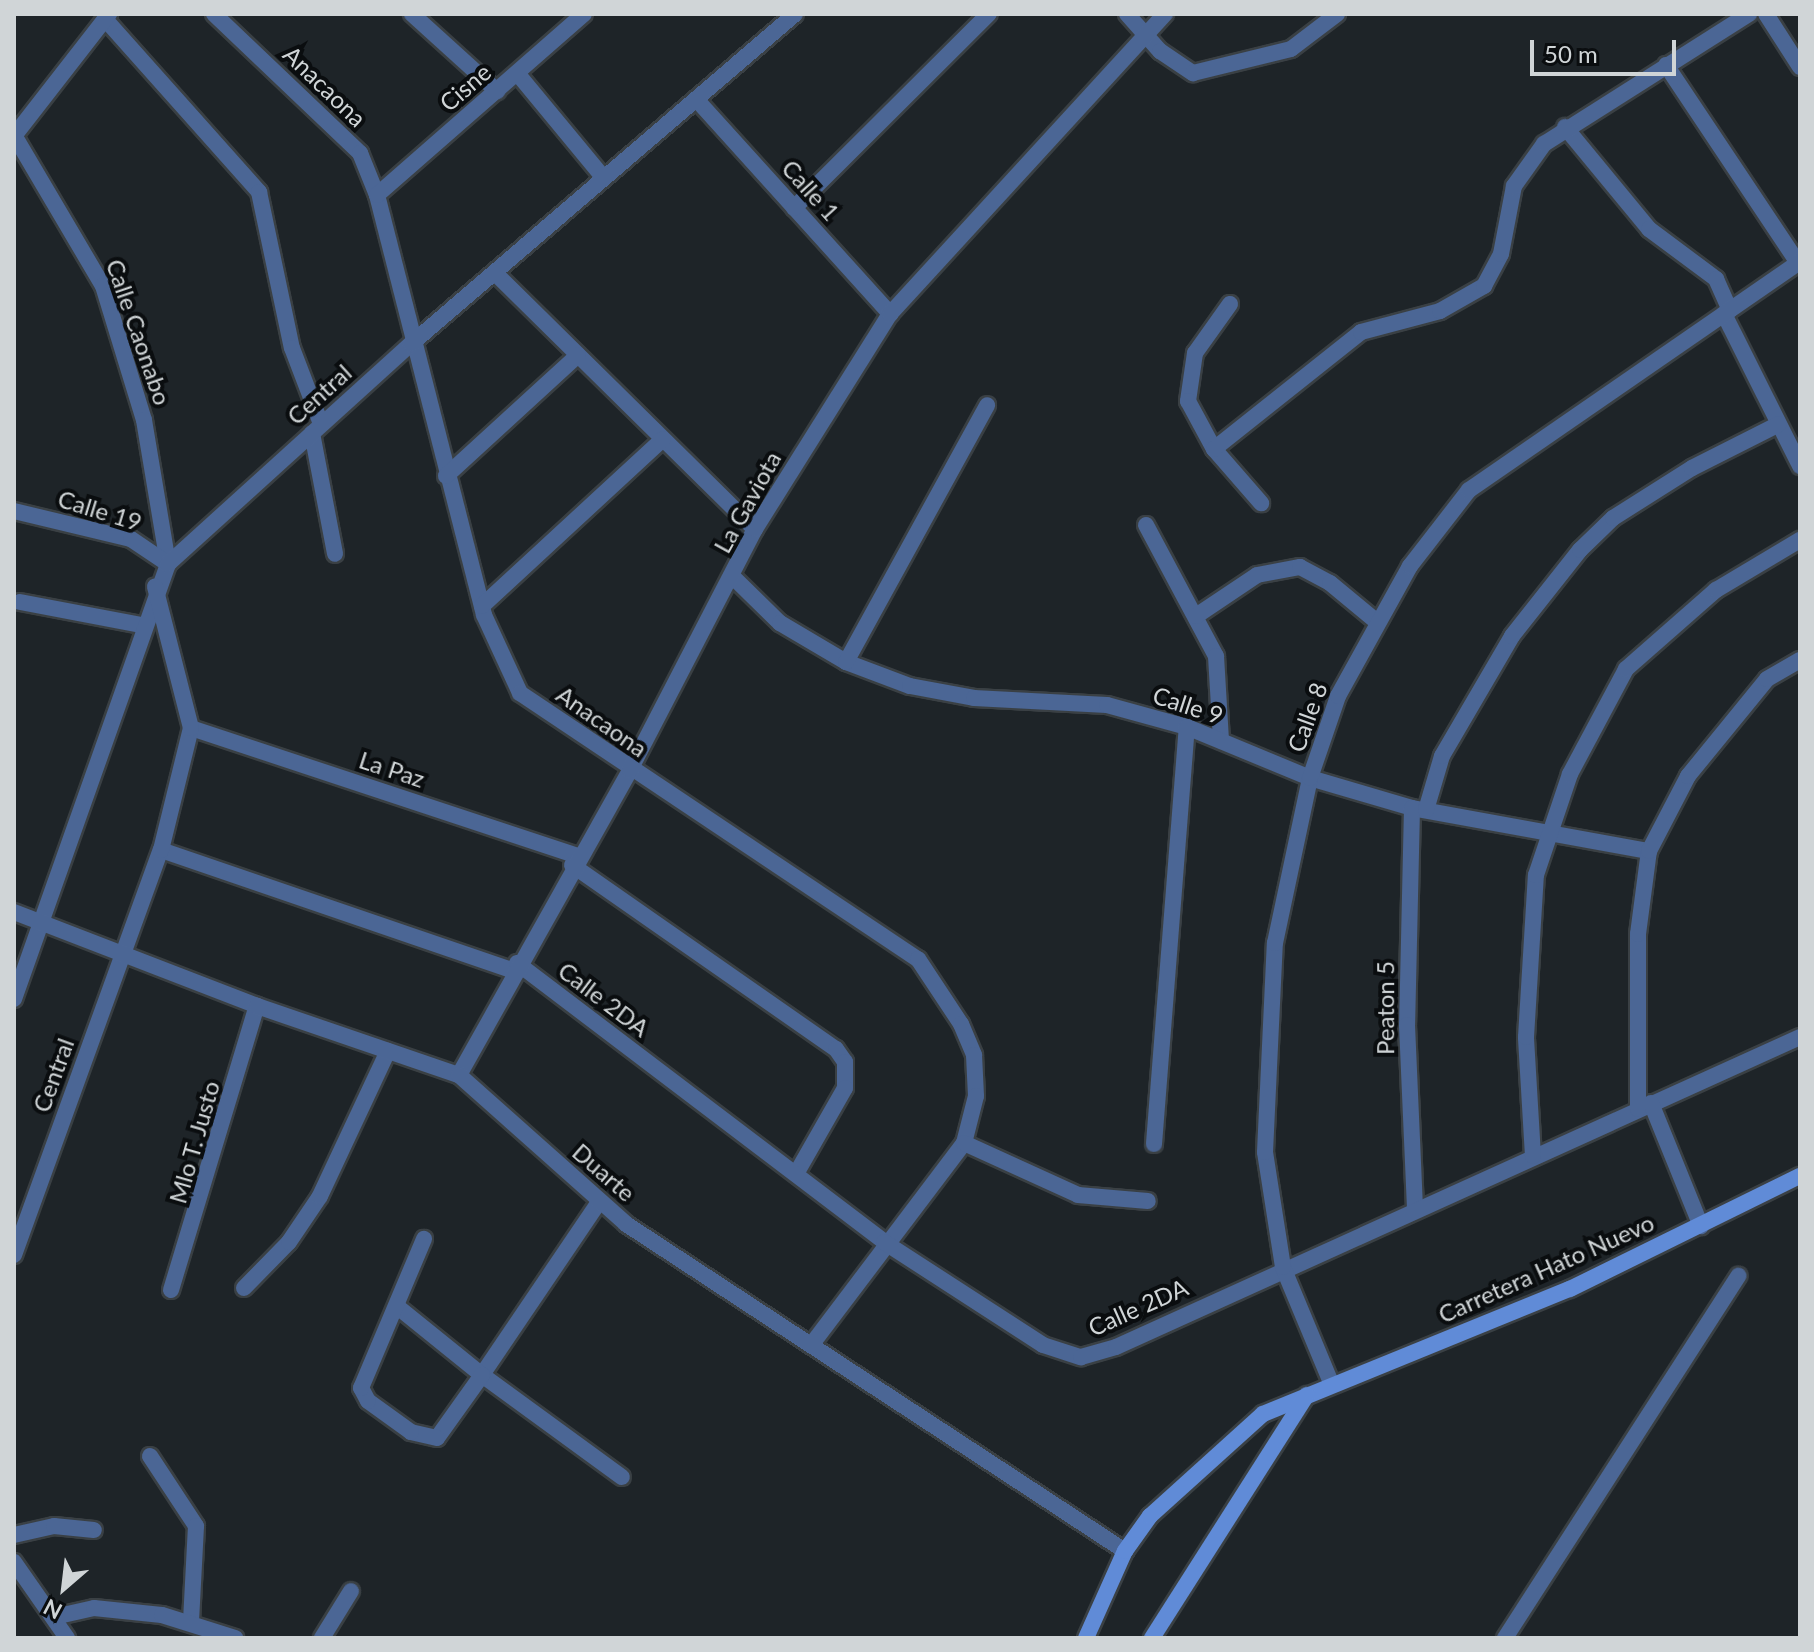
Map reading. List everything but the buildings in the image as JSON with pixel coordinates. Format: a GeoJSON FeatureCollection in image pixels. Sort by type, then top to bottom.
{"type":"FeatureCollection","features":[{"type":"Feature","properties":{"kind":"main road","name":"Carretera Hato Nuevo"},"geometry":{"type":"LineString","coordinates":[[1086,1638],[1125,1551],[1183,1481],[1236,1433],[1307,1395],[1570,1289],[1800,1176]]}},
{"type":"Feature","properties":{"kind":"main road"},"geometry":{"type":"LineString","coordinates":[[1152,1638],[1307,1395]]}},
{"type":"Feature","properties":{"kind":"street","name":"Anacaona"},"geometry":{"type":"LineString","coordinates":[[214,14],[360,153],[377,195],[411,344],[482,606],[520,693],[630,770],[918,959],[942,990],[974,1055],[976,1096],[964,1143],[884,1242],[811,1345]]}},
{"type":"Feature","properties":{"kind":"street"},"geometry":{"type":"LineString","coordinates":[[412,14],[497,91]]}},
{"type":"Feature","properties":{"kind":"street","name":"Cisne"},"geometry":{"type":"LineString","coordinates":[[377,195],[584,14]]}},
{"type":"Feature","properties":{"kind":"street","name":"Central"},"geometry":{"type":"LineString","coordinates":[[14,999],[155,587],[168,564],[411,344],[795,14]]}},
{"type":"Feature","properties":{"kind":"street"},"geometry":{"type":"LineString","coordinates":[[794,208],[989,14]]}},
{"type":"Feature","properties":{"kind":"street"},"geometry":{"type":"LineString","coordinates":[[1127,14],[1143,34],[1180,67],[1210,73],[1291,49],[1337,14]]}},
{"type":"Feature","properties":{"kind":"street","name":"La Gaviota"},"geometry":{"type":"LineString","coordinates":[[459,1075],[575,860],[630,770],[733,577],[755,529],[890,314],[1143,34],[1165,14]]}},
{"type":"Feature","properties":{"kind":"street"},"geometry":{"type":"LineString","coordinates":[[1214,449],[1361,332],[1440,311],[1484,286],[1501,254],[1526,163],[1565,127],[1749,14]]}},
{"type":"Feature","properties":{"kind":"street"},"geometry":{"type":"LineString","coordinates":[[1766,14],[1800,67]]}},
{"type":"Feature","properties":{"kind":"street"},"geometry":{"type":"LineString","coordinates":[[14,136],[107,16],[259,192],[292,348],[317,428],[335,554]]}},
{"type":"Feature","properties":{"kind":"street"},"geometry":{"type":"LineString","coordinates":[[1666,65],[1799,262]]}},
{"type":"Feature","properties":{"kind":"street"},"geometry":{"type":"LineString","coordinates":[[517,73],[604,178]]}},
{"type":"Feature","properties":{"kind":"street","name":"Calle 1"},"geometry":{"type":"LineString","coordinates":[[696,99],[890,314]]}},
{"type":"Feature","properties":{"kind":"street"},"geometry":{"type":"LineString","coordinates":[[1565,127],[1649,229],[1716,279],[1727,312],[1800,466]]}},
{"type":"Feature","properties":{"kind":"street","name":"Calle Caonabo"},"geometry":{"type":"LineString","coordinates":[[14,136],[103,286],[144,420],[168,564]]}},
{"type":"Feature","properties":{"kind":"street","name":"Calle 8"},"geometry":{"type":"LineString","coordinates":[[1332,1385],[1283,1267],[1265,1152],[1275,943],[1310,778],[1338,696],[1376,621],[1469,490],[1799,262]]}},
{"type":"Feature","properties":{"kind":"street"},"geometry":{"type":"LineString","coordinates":[[495,273],[755,529]]}},
{"type":"Feature","properties":{"kind":"street"},"geometry":{"type":"LineString","coordinates":[[1230,304],[1195,353],[1187,385],[1194,416],[1214,449],[1261,503]]}},
{"type":"Feature","properties":{"kind":"street"},"geometry":{"type":"LineString","coordinates":[[446,476],[578,355]]}},
{"type":"Feature","properties":{"kind":"street"},"geometry":{"type":"LineString","coordinates":[[846,662],[987,405]]}},
{"type":"Feature","properties":{"kind":"street","name":"Peaton 5"},"geometry":{"type":"LineString","coordinates":[[1415,1208],[1407,1025],[1419,809],[1442,756],[1489,676],[1580,550],[1613,518],[1692,468],[1779,424]]}},
{"type":"Feature","properties":{"kind":"street"},"geometry":{"type":"LineString","coordinates":[[482,606],[663,439]]}},
{"type":"Feature","properties":{"kind":"street","name":"Calle 19"},"geometry":{"type":"LineString","coordinates":[[14,511],[131,539],[168,564]]}},
{"type":"Feature","properties":{"kind":"street"},"geometry":{"type":"LineString","coordinates":[[1146,525],[1196,616],[1219,666],[1221,741]]}},
{"type":"Feature","properties":{"kind":"street"},"geometry":{"type":"LineString","coordinates":[[1533,1156],[1526,1037],[1536,875],[1570,774],[1626,669],[1716,590],[1800,540]]}},
{"type":"Feature","properties":{"kind":"street"},"geometry":{"type":"LineString","coordinates":[[1196,616],[1257,575],[1300,567],[1330,583],[1376,621]]}},
{"type":"Feature","properties":{"kind":"street","name":"Calle 9"},"geometry":{"type":"LineString","coordinates":[[733,577],[780,623],[846,662],[938,692],[1107,705],[1187,727],[1310,778],[1419,809],[1649,851]]}},
{"type":"Feature","properties":{"kind":"street"},"geometry":{"type":"LineString","coordinates":[[155,587],[191,728]]}},
{"type":"Feature","properties":{"kind":"street"},"geometry":{"type":"LineString","coordinates":[[20,602],[142,625]]}},
{"type":"Feature","properties":{"kind":"street"},"geometry":{"type":"LineString","coordinates":[[1701,1226],[1644,1106],[1638,934],[1649,851],[1688,776],[1767,679],[1800,660]]}},
{"type":"Feature","properties":{"kind":"street"},"geometry":{"type":"LineString","coordinates":[[1154,1144],[1187,727]]}},
{"type":"Feature","properties":{"kind":"street","name":"Central"},"geometry":{"type":"LineString","coordinates":[[14,1255],[161,850],[191,728]]}},
{"type":"Feature","properties":{"kind":"street","name":"La Paz"},"geometry":{"type":"LineString","coordinates":[[191,728],[575,860],[836,1049],[845,1062],[845,1088],[796,1174]]}},
{"type":"Feature","properties":{"kind":"street","name":"Calle 2DA"},"geometry":{"type":"LineString","coordinates":[[161,850],[516,967],[884,1242],[1043,1345],[1081,1357],[1116,1347],[1283,1267],[1800,1037]]}},
{"type":"Feature","properties":{"kind":"street","name":"Duarte"},"geometry":{"type":"LineString","coordinates":[[14,912],[122,957],[459,1075],[599,1202],[1125,1551]]}},
{"type":"Feature","properties":{"kind":"street","name":"Mlo T. Justo"},"geometry":{"type":"LineString","coordinates":[[171,1290],[257,1006]]}},
{"type":"Feature","properties":{"kind":"street"},"geometry":{"type":"LineString","coordinates":[[244,1288],[289,1242],[320,1196],[388,1051]]}},
{"type":"Feature","properties":{"kind":"street"},"geometry":{"type":"LineString","coordinates":[[964,1143],[1078,1195],[1148,1201]]}},
{"type":"Feature","properties":{"kind":"street"},"geometry":{"type":"LineString","coordinates":[[424,1239],[399,1308],[361,1381],[368,1401],[411,1432],[437,1438],[599,1202]]}},
{"type":"Feature","properties":{"kind":"street"},"geometry":{"type":"LineString","coordinates":[[1505,1638],[1738,1276]]}},
{"type":"Feature","properties":{"kind":"street"},"geometry":{"type":"LineString","coordinates":[[399,1308],[482,1375],[622,1477]]}},
{"type":"Feature","properties":{"kind":"street"},"geometry":{"type":"LineString","coordinates":[[150,1456],[196,1526],[191,1621]]}},
{"type":"Feature","properties":{"kind":"street"},"geometry":{"type":"LineString","coordinates":[[14,1535],[54,1526],[94,1530]]}},
{"type":"Feature","properties":{"kind":"street"},"geometry":{"type":"LineString","coordinates":[[14,1562],[67,1638]]}},
{"type":"Feature","properties":{"kind":"street"},"geometry":{"type":"LineString","coordinates":[[322,1638],[351,1591]]}},
{"type":"Feature","properties":{"kind":"street"},"geometry":{"type":"LineString","coordinates":[[54,1617],[94,1608],[191,1621],[235,1638]]}}]}
